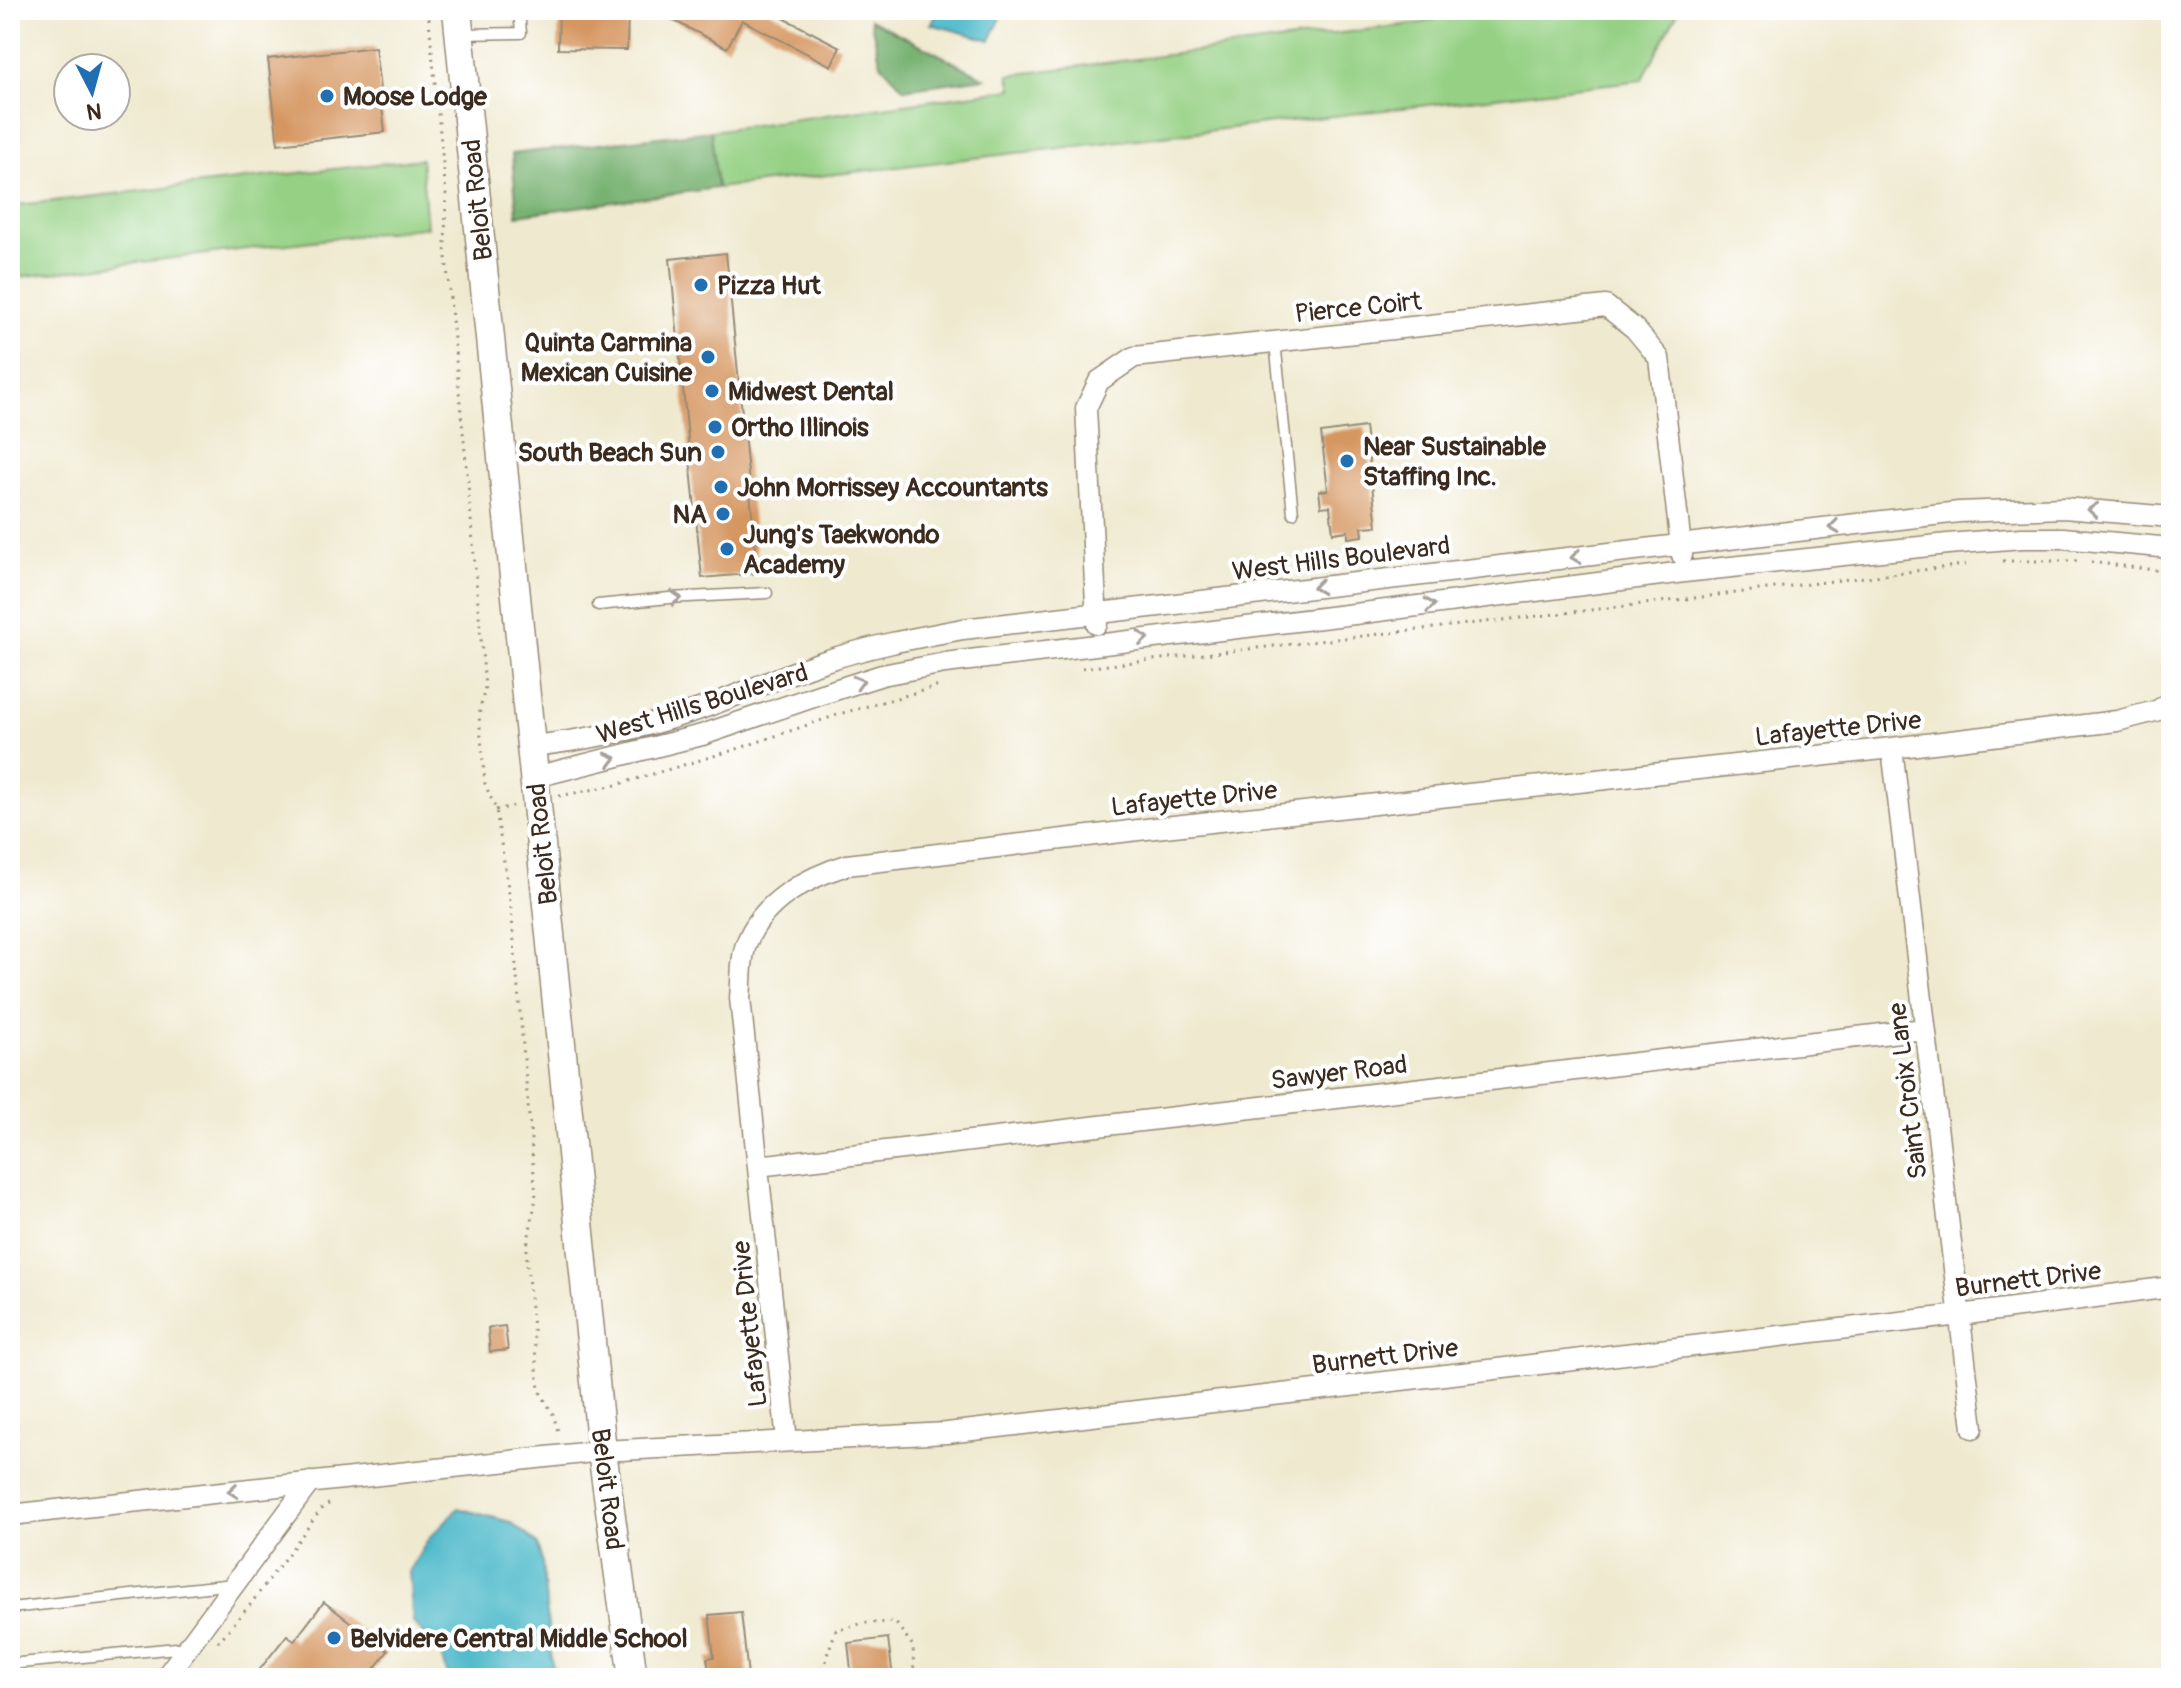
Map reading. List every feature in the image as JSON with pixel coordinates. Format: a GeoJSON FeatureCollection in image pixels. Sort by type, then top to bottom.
{"type":"FeatureCollection","features":[{"type":"Feature","properties":{"kind":"main road","name":"Beloit Road"},"geometry":{"type":"LineString","coordinates":[[459,22],[602,1451],[633,1678]]}},
{"type":"Feature","properties":{"kind":"street","name":"Pierce Coirt"},"geometry":{"type":"LineString","coordinates":[[1098,644],[1086,408],[1099,381],[1134,357],[1606,306],[1635,329],[1659,358],[1684,572]]}},
{"type":"Feature","properties":{"kind":"street","name":"West Hills Boulevard"},"geometry":{"type":"LineString","coordinates":[[532,746],[582,740],[642,727],[696,710],[817,663],[903,640],[963,629],[1996,509],[2064,508],[2171,517]]}},
{"type":"Feature","properties":{"kind":"street","name":"West Hills Boulevard"},"geometry":{"type":"LineString","coordinates":[[536,789],[882,675],[945,663],[1684,572],[1948,544],[2022,538],[2093,540],[2171,548]]}},
{"type":"Feature","properties":{"kind":"street","name":"Lafayette Drive"},"geometry":{"type":"LineString","coordinates":[[787,1441],[740,998],[745,944],[757,922],[797,886],[821,873],[847,865],[1155,828],[2117,721],[2159,710],[2171,700]]}},
{"type":"Feature","properties":{"kind":"street","name":"Saint Croix Lane"},"geometry":{"type":"LineString","coordinates":[[1892,748],[1973,1428]]}},
{"type":"Feature","properties":{"kind":"street","name":"Sawyer Road"},"geometry":{"type":"LineString","coordinates":[[758,1166],[1925,1029]]}},
{"type":"Feature","properties":{"kind":"street","name":"Burnett Drive"},"geometry":{"type":"LineString","coordinates":[[10,1515],[602,1451],[947,1433],[1960,1315],[2171,1287]]}},
{"type":"Feature","properties":{"kind":"street"},"geometry":{"type":"LineString","coordinates":[[165,1678],[310,1482]]}},
{"type":"Feature","properties":{"kind":"lane"},"geometry":{"type":"LineString","coordinates":[[459,22],[521,33],[519,10]]}},
{"type":"Feature","properties":{"kind":"lane"},"geometry":{"type":"LineString","coordinates":[[1069,10],[1076,10]]}},
{"type":"Feature","properties":{"kind":"lane"},"geometry":{"type":"LineString","coordinates":[[1275,342],[1293,513]]}},
{"type":"Feature","properties":{"kind":"lane"},"geometry":{"type":"LineString","coordinates":[[598,605],[767,593]]}},
{"type":"Feature","properties":{"kind":"lane"},"geometry":{"type":"LineString","coordinates":[[10,1608],[236,1583]]}},
{"type":"Feature","properties":{"kind":"lane"},"geometry":{"type":"LineString","coordinates":[[10,1664],[189,1647]]}},
{"type":"Feature","properties":{"kind":"path"},"geometry":{"type":"LineString","coordinates":[[428,10],[446,194],[445,247],[485,687],[479,715],[485,784],[496,810],[511,907],[536,1198],[527,1246],[527,1266],[539,1390],[553,1414],[564,1455]]}},
{"type":"Feature","properties":{"kind":"path"},"geometry":{"type":"LineString","coordinates":[[1993,561],[2081,561],[2171,572]]}},
{"type":"Feature","properties":{"kind":"path"},"geometry":{"type":"LineString","coordinates":[[1072,669],[1977,563]]}},
{"type":"Feature","properties":{"kind":"path"},"geometry":{"type":"LineString","coordinates":[[496,810],[536,789],[616,785],[843,713],[955,682]]}},
{"type":"Feature","properties":{"kind":"path"},"geometry":{"type":"LineString","coordinates":[[214,1647],[250,1605],[323,1507],[338,1499]]}},
{"type":"Feature","properties":{"kind":"path"},"geometry":{"type":"LineString","coordinates":[[826,1678],[826,1658],[836,1630],[864,1623],[895,1622],[913,1646],[914,1678]]}},
{"type":"Feature","properties":{"kind":"green space"},"geometry":{"type":"Polygon","coordinates":[[[1468,10],[1679,10],[1642,80],[717,188],[711,131],[1012,89],[1009,75],[1421,23],[1468,10]]]}},
{"type":"Feature","properties":{"kind":"green space"},"geometry":{"type":"Polygon","coordinates":[[[870,19],[985,78],[904,89],[881,64],[870,19]]]}},
{"type":"Feature","properties":{"kind":"green space"},"geometry":{"type":"Polygon","coordinates":[[[711,131],[717,188],[517,215],[512,154],[711,131]]]}},
{"type":"Feature","properties":{"kind":"green space"},"geometry":{"type":"Polygon","coordinates":[[[421,159],[427,227],[10,278],[10,206],[421,159]]]}},
{"type":"Feature","properties":{"kind":"water"},"geometry":{"type":"Polygon","coordinates":[[[939,10],[1005,10],[990,40],[931,24],[939,10]]]}},
{"type":"Feature","properties":{"kind":"water"},"geometry":{"type":"Polygon","coordinates":[[[458,1508],[510,1522],[537,1543],[542,1563],[553,1678],[449,1678],[441,1654],[413,1622],[409,1571],[430,1537],[458,1508]]]}},
{"type":"Feature","properties":{"kind":"building"},"geometry":{"type":"Polygon","coordinates":[[[559,10],[628,10],[627,50],[558,49],[559,10]]]}},
{"type":"Feature","properties":{"kind":"building"},"geometry":{"type":"Polygon","coordinates":[[[653,10],[768,10],[840,47],[831,66],[742,20],[727,48],[653,10]]]}},
{"type":"Feature","properties":{"kind":"building","name":"Moose Lodge"},"geometry":{"type":"Polygon","coordinates":[[[375,47],[385,132],[278,144],[268,59],[375,47]]]}},
{"type":"Feature","properties":{"kind":"building"},"geometry":{"type":"Polygon","coordinates":[[[726,253],[758,573],[702,578],[670,259],[726,253]]]}},
{"type":"Feature","properties":{"kind":"building","name":"Near Sustainable Staffing Inc."},"geometry":{"type":"Polygon","coordinates":[[[1365,427],[1377,526],[1362,527],[1363,536],[1348,538],[1348,531],[1333,533],[1330,506],[1321,507],[1319,491],[1328,490],[1321,433],[1365,427]]]}},
{"type":"Feature","properties":{"kind":"building"},"geometry":{"type":"Polygon","coordinates":[[[505,1326],[508,1350],[490,1352],[488,1328],[505,1326]]]}},
{"type":"Feature","properties":{"kind":"building","name":"Belvidere Central Middle School"},"geometry":{"type":"Polygon","coordinates":[[[324,1602],[388,1651],[367,1678],[253,1678],[287,1635],[294,1641],[324,1602]]]}},
{"type":"Feature","properties":{"kind":"building"},"geometry":{"type":"Polygon","coordinates":[[[741,1612],[748,1676],[710,1678],[707,1658],[714,1657],[709,1615],[741,1612]]]}},
{"type":"Feature","properties":{"kind":"building"},"geometry":{"type":"Polygon","coordinates":[[[888,1638],[893,1678],[852,1678],[848,1643],[888,1638]]]}},
{"type":"Feature","properties":{"kind":"place","name":"Moose Lodge"},"geometry":{"type":"Point","coordinates":[327,96]}},
{"type":"Feature","properties":{"kind":"place","name":"Pizza Hut"},"geometry":{"type":"Point","coordinates":[701,285]}},
{"type":"Feature","properties":{"kind":"place","name":"Quinta Carmina Mexican Cuisine"},"geometry":{"type":"Point","coordinates":[708,357]}},
{"type":"Feature","properties":{"kind":"place","name":"Midwest Dental"},"geometry":{"type":"Point","coordinates":[712,391]}},
{"type":"Feature","properties":{"kind":"place","name":"Ortho Illinois"},"geometry":{"type":"Point","coordinates":[715,427]}},
{"type":"Feature","properties":{"kind":"place","name":"South Beach Sun"},"geometry":{"type":"Point","coordinates":[718,452]}},
{"type":"Feature","properties":{"kind":"place","name":"Near Sustainable Staffing Inc."},"geometry":{"type":"Point","coordinates":[1347,461]}},
{"type":"Feature","properties":{"kind":"place","name":"John Morrissey Accountants"},"geometry":{"type":"Point","coordinates":[721,487]}},
{"type":"Feature","properties":{"kind":"place","name":"NA"},"geometry":{"type":"Point","coordinates":[723,514]}},
{"type":"Feature","properties":{"kind":"place","name":"Jung's Taekwondo Academy"},"geometry":{"type":"Point","coordinates":[727,549]}},
{"type":"Feature","properties":{"kind":"place","name":"Belvidere Central Middle School"},"geometry":{"type":"Point","coordinates":[334,1638]}}]}
